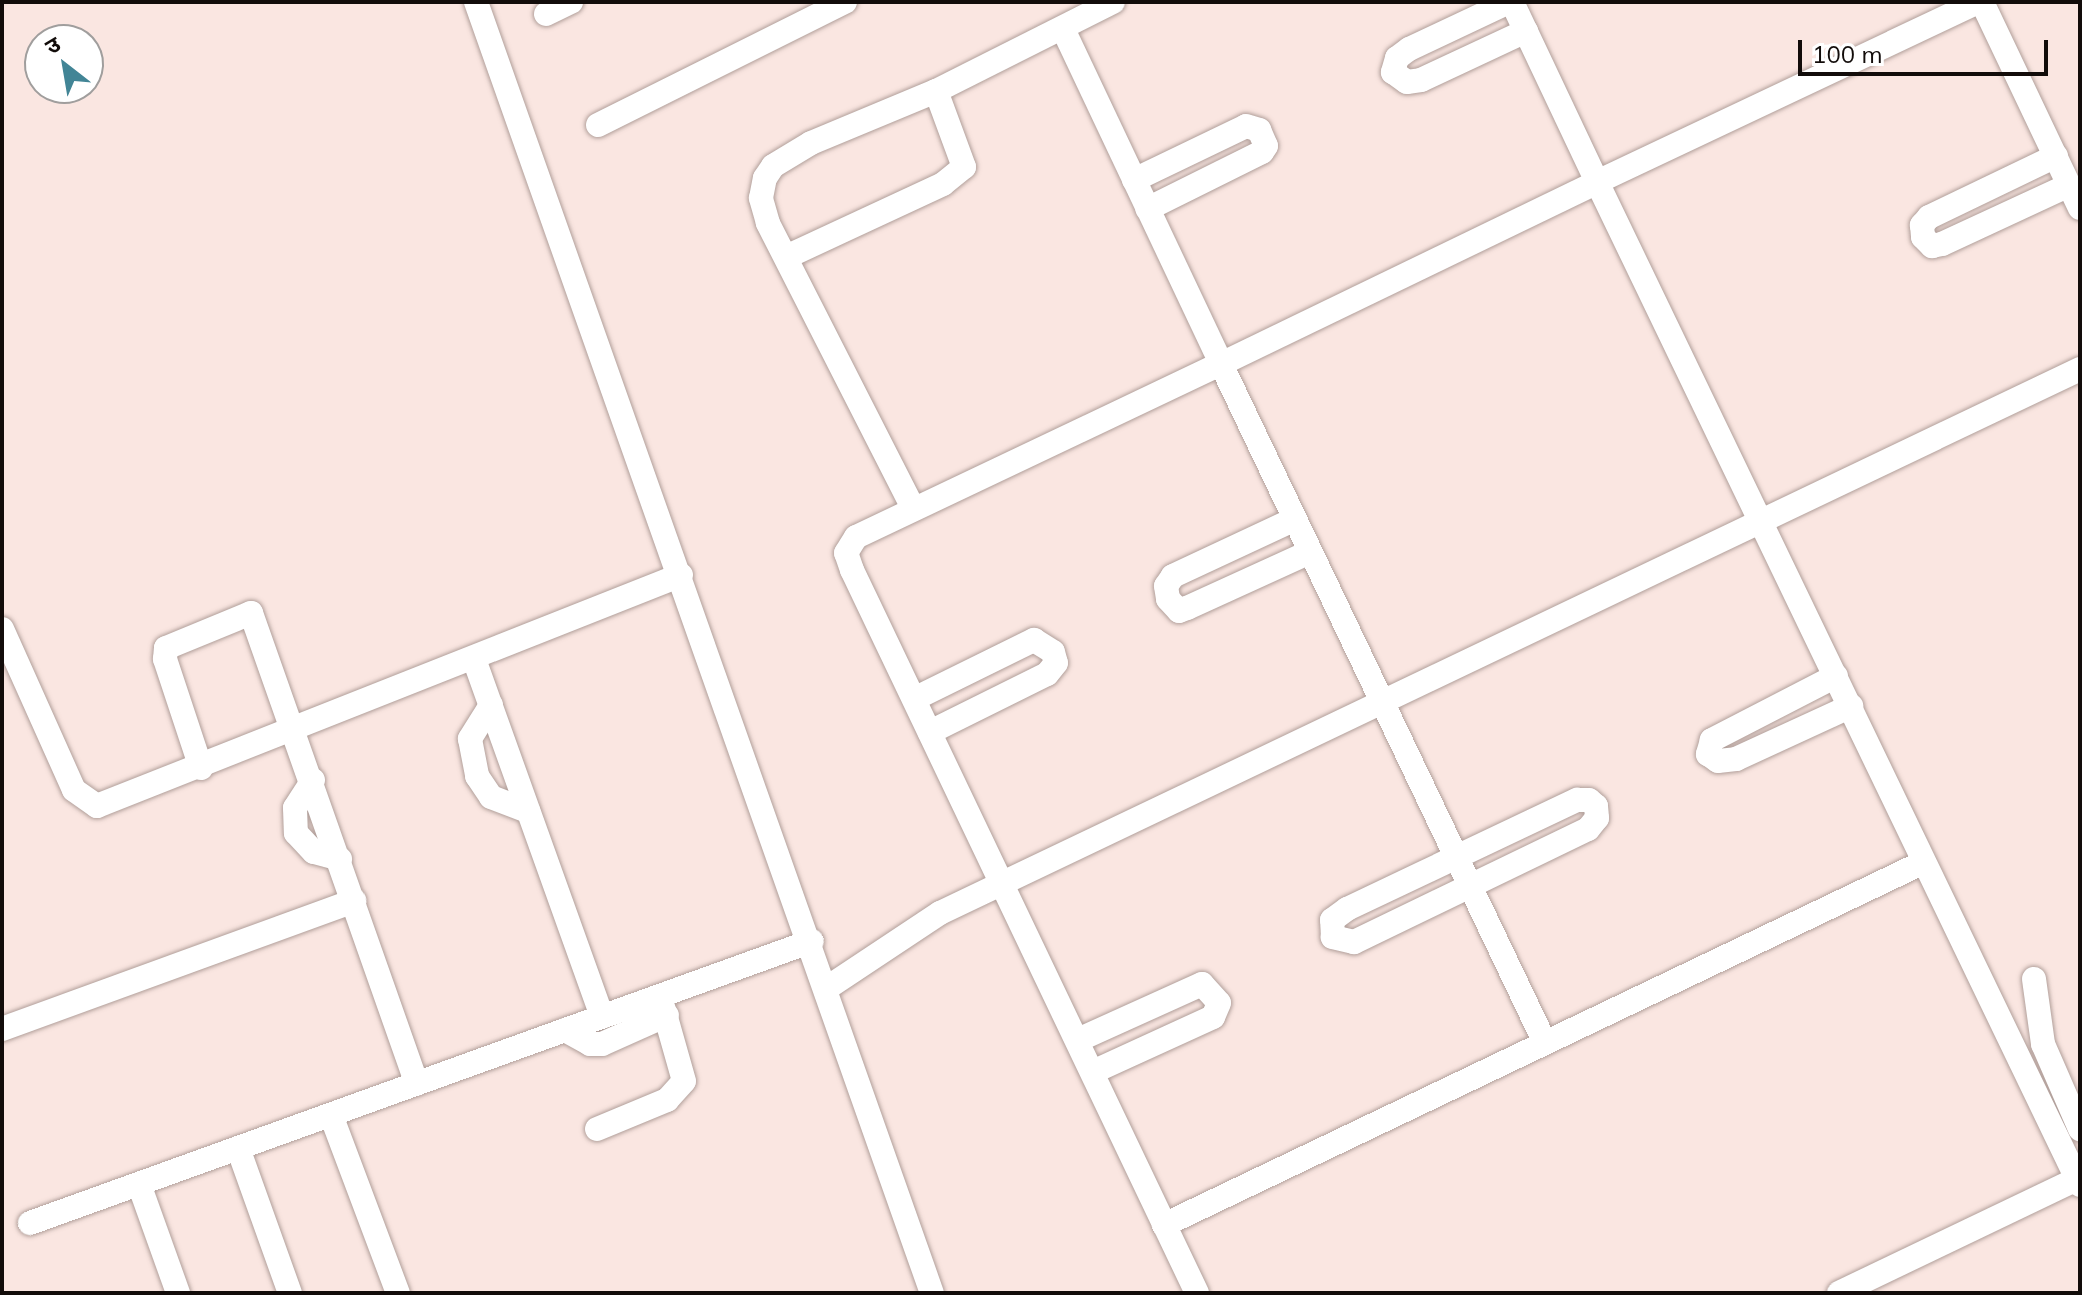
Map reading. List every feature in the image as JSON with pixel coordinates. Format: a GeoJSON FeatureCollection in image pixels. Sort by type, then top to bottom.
{"type":"FeatureCollection","features":[{"type":"Feature","properties":{"kind":"street"},"geometry":{"type":"LineString","coordinates":[[476,2],[812,941],[932,1293]]}},
{"type":"Feature","properties":{"kind":"street"},"geometry":{"type":"LineString","coordinates":[[546,14],[571,2]]}},
{"type":"Feature","properties":{"kind":"street"},"geometry":{"type":"LineString","coordinates":[[598,125],[817,8],[845,2]]}},
{"type":"Feature","properties":{"kind":"street"},"geometry":{"type":"LineString","coordinates":[[913,508],[786,257],[761,198],[773,166],[811,143],[936,91],[1113,2]]}},
{"type":"Feature","properties":{"kind":"street"},"geometry":{"type":"LineString","coordinates":[[1526,31],[1421,80],[1401,81],[1393,72],[1397,58],[1414,46],[1511,2],[1526,31],[1761,522],[1851,706],[2079,1182],[1839,1293]]}},
{"type":"Feature","properties":{"kind":"street"},"geometry":{"type":"LineString","coordinates":[[1197,1293],[846,553],[856,537],[1980,2],[2080,208]]}},
{"type":"Feature","properties":{"kind":"street"},"geometry":{"type":"LineString","coordinates":[[1063,29],[1544,1041]]}},
{"type":"Feature","properties":{"kind":"street"},"geometry":{"type":"LineString","coordinates":[[786,257],[943,184],[964,167],[936,91]]}},
{"type":"Feature","properties":{"kind":"street"},"geometry":{"type":"LineString","coordinates":[[1134,180],[1246,126],[1255,126],[1261,134],[1262,152],[1147,209]]}},
{"type":"Feature","properties":{"kind":"street"},"geometry":{"type":"LineString","coordinates":[[2056,156],[1929,217],[1922,225],[1923,237],[1932,246],[1942,244],[2069,185]]}},
{"type":"Feature","properties":{"kind":"street"},"geometry":{"type":"LineString","coordinates":[[827,988],[908,930],[1003,883],[2080,369]]}},
{"type":"Feature","properties":{"kind":"street"},"geometry":{"type":"LineString","coordinates":[[1295,519],[1173,576],[1166,586],[1168,599],[1175,609],[1187,608],[1310,552]]}},
{"type":"Feature","properties":{"kind":"street"},"geometry":{"type":"LineString","coordinates":[[2,629],[83,801],[97,806],[201,768],[681,575]]}},
{"type":"Feature","properties":{"kind":"street"},"geometry":{"type":"LineString","coordinates":[[201,768],[165,659],[166,648],[246,612],[254,616],[296,730],[417,1084]]}},
{"type":"Feature","properties":{"kind":"street"},"geometry":{"type":"LineString","coordinates":[[914,699],[1034,640],[1053,652],[1056,663],[1047,674],[930,732]]}},
{"type":"Feature","properties":{"kind":"street"},"geometry":{"type":"LineString","coordinates":[[474,659],[602,1017]]}},
{"type":"Feature","properties":{"kind":"street"},"geometry":{"type":"LineString","coordinates":[[1836,676],[1712,740],[1708,754],[1718,761],[1736,759],[1851,706]]}},
{"type":"Feature","properties":{"kind":"street"},"geometry":{"type":"LineString","coordinates":[[491,705],[470,739],[477,776],[491,797],[528,811]]}},
{"type":"Feature","properties":{"kind":"street"},"geometry":{"type":"LineString","coordinates":[[313,780],[295,808],[296,833],[314,852],[340,859]]}},
{"type":"Feature","properties":{"kind":"street"},"geometry":{"type":"LineString","coordinates":[[1577,800],[1589,800],[1596,806],[1597,818],[1588,829],[1469,887],[1354,942],[1333,937],[1331,926],[1338,914],[1577,800]]}},
{"type":"Feature","properties":{"kind":"street"},"geometry":{"type":"LineString","coordinates":[[1164,1225],[1924,862]]}},
{"type":"Feature","properties":{"kind":"street"},"geometry":{"type":"LineString","coordinates":[[2,1029],[354,901]]}},
{"type":"Feature","properties":{"kind":"street"},"geometry":{"type":"LineString","coordinates":[[30,1223],[602,1017],[663,1006],[812,941]]}},
{"type":"Feature","properties":{"kind":"street"},"geometry":{"type":"LineString","coordinates":[[2034,979],[2043,1044],[2080,1129]]}},
{"type":"Feature","properties":{"kind":"street"},"geometry":{"type":"LineString","coordinates":[[1078,1040],[1202,984],[1219,1003],[1213,1017],[1093,1072]]}},
{"type":"Feature","properties":{"kind":"street"},"geometry":{"type":"LineString","coordinates":[[565,1030],[590,1044],[602,1044],[632,1035],[663,1006]]}},
{"type":"Feature","properties":{"kind":"street"},"geometry":{"type":"LineString","coordinates":[[597,1129],[667,1100],[684,1081],[663,1006]]}},
{"type":"Feature","properties":{"kind":"street"},"geometry":{"type":"LineString","coordinates":[[331,1115],[398,1293]]}},
{"type":"Feature","properties":{"kind":"street"},"geometry":{"type":"LineString","coordinates":[[238,1148],[290,1293]]}},
{"type":"Feature","properties":{"kind":"street"},"geometry":{"type":"LineString","coordinates":[[139,1184],[178,1293]]}}]}
